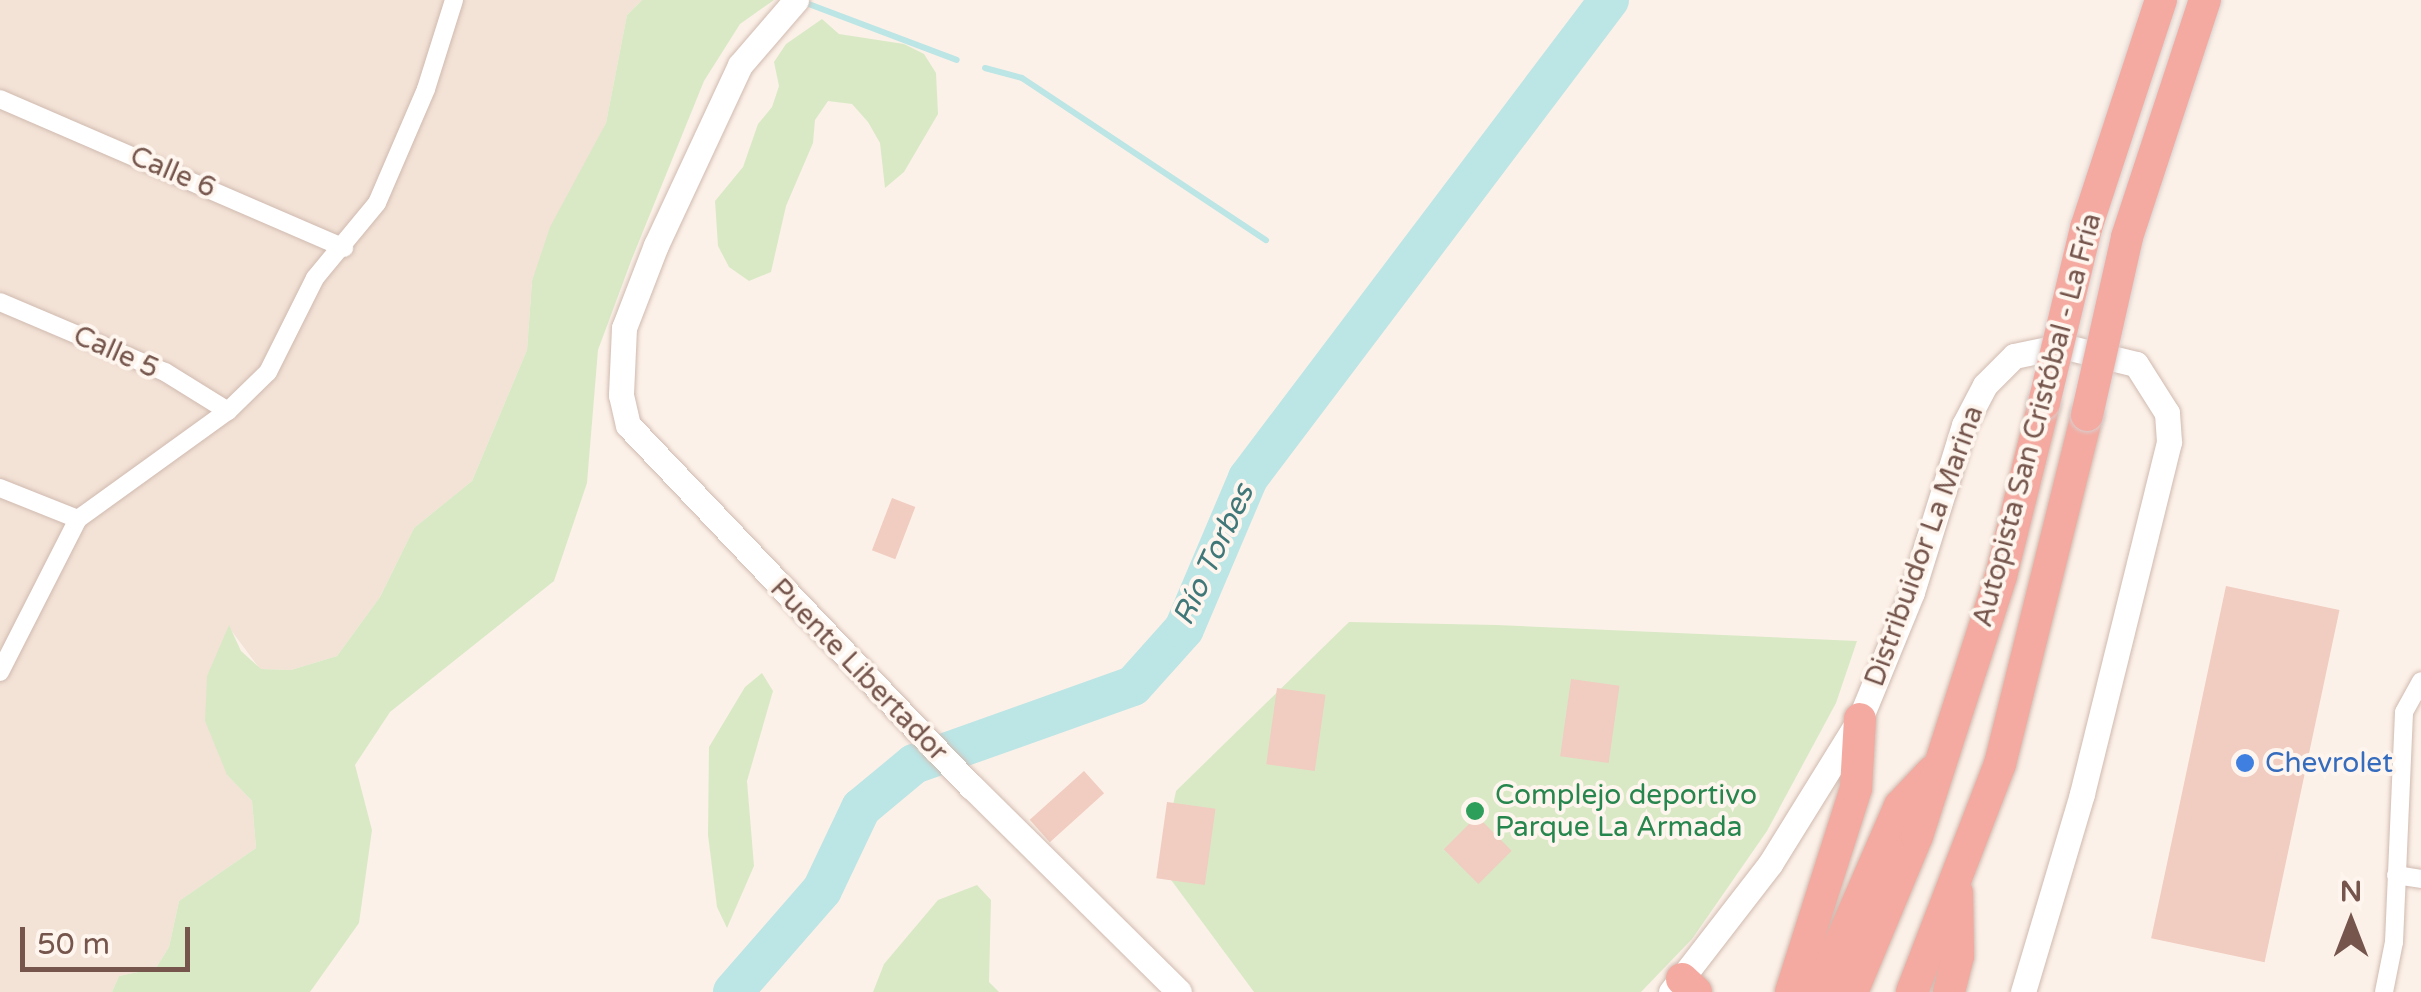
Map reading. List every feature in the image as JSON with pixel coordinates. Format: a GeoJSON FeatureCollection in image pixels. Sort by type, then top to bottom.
{"type":"FeatureCollection","features":[{"type":"Feature","properties":{"kind":"highway","name":"Autopista San Cristóbal - La Fría"},"geometry":{"type":"LineString","coordinates":[[1820,992],[1900,806],[1938,765],[2001,576],[2086,228],[2161,0]]}},
{"type":"Feature","properties":{"kind":"highway","name":"Autopista San Cristóbal - La Fría"},"geometry":{"type":"LineString","coordinates":[[1912,992],[2000,764],[2088,415],[2127,237],[2205,0]]}},
{"type":"Feature","properties":{"kind":"highway"},"geometry":{"type":"LineString","coordinates":[[1791,992],[1856,788],[1860,719]]}},
{"type":"Feature","properties":{"kind":"highway"},"geometry":{"type":"LineString","coordinates":[[1852,992],[1899,886],[1938,765]]}},
{"type":"Feature","properties":{"kind":"highway"},"geometry":{"type":"LineString","coordinates":[[1949,992],[1958,956],[1957,876]]}},
{"type":"Feature","properties":{"kind":"street"},"geometry":{"type":"LineString","coordinates":[[0,672],[78,519],[228,410],[268,372],[314,278],[344,248],[378,203],[426,88],[454,0]]}},
{"type":"Feature","properties":{"kind":"street","name":"Puente Libertador"},"geometry":{"type":"LineString","coordinates":[[796,0],[740,65],[624,328],[621,395],[628,424],[664,470],[1180,992]]}},
{"type":"Feature","properties":{"kind":"street","name":"Calle 6"},"geometry":{"type":"LineString","coordinates":[[0,98],[344,248]]}},
{"type":"Feature","properties":{"kind":"street","name":"Calle 5"},"geometry":{"type":"LineString","coordinates":[[0,302],[165,372],[228,410]]}},
{"type":"Feature","properties":{"kind":"street","name":"Distribuidor La Marina"},"geometry":{"type":"LineString","coordinates":[[1683,988],[1770,864],[1860,719],[1912,592],[1964,425],[1997,369],[2036,348],[2062,346],[2136,364],[2166,413],[2169,442],[2082,794],[2023,992]]}},
{"type":"Feature","properties":{"kind":"street"},"geometry":{"type":"LineString","coordinates":[[0,488],[78,519]]}},
{"type":"Feature","properties":{"kind":"street"},"geometry":{"type":"LineString","coordinates":[[2384,992],[2396,875],[2404,712],[2421,681]]}},
{"type":"Feature","properties":{"kind":"street"},"geometry":{"type":"LineString","coordinates":[[2396,875],[2421,879]]}},
{"type":"Feature","properties":{"kind":"shaded area"},"geometry":{"type":"Polygon","coordinates":[[[0,0],[642,0],[627,15],[606,123],[532,281],[527,350],[472,481],[414,528],[380,597],[337,656],[291,670],[260,669],[228,626],[227,775],[252,801],[256,848],[179,901],[169,947],[156,968],[119,976],[112,992],[0,992],[0,0]]]}},
{"type":"Feature","properties":{"kind":"green space"},"geometry":{"type":"Polygon","coordinates":[[[642,0],[774,0],[740,24],[704,81],[631,261],[598,350],[587,483],[554,581],[390,712],[355,765],[372,830],[359,923],[310,992],[112,992],[119,976],[156,968],[169,947],[179,901],[256,848],[252,801],[227,775],[205,721],[207,676],[229,625],[241,651],[261,669],[291,670],[337,656],[380,597],[414,528],[472,481],[527,350],[532,281],[550,227],[606,123],[627,15],[642,0]]]}},
{"type":"Feature","properties":{"kind":"green space"},"geometry":{"type":"Polygon","coordinates":[[[822,19],[839,34],[904,44],[924,54],[936,73],[938,114],[904,172],[885,188],[880,143],[868,122],[852,104],[828,101],[815,120],[813,143],[786,206],[771,272],[749,281],[729,267],[718,246],[715,201],[743,167],[758,124],[772,107],[779,86],[774,62],[786,44],[822,19]]]}},
{"type":"Feature","properties":{"kind":"green space","name":"Complejo deportivo Parque La Armada"},"geometry":{"type":"Polygon","coordinates":[[[1349,622],[1857,641],[1836,703],[1767,831],[1692,939],[1641,992],[1254,992],[1160,865],[1176,791],[1349,622]]]}},
{"type":"Feature","properties":{"kind":"green space"},"geometry":{"type":"Polygon","coordinates":[[[762,673],[773,691],[747,781],[754,866],[727,928],[717,907],[708,835],[709,747],[745,687],[762,673]]]}},
{"type":"Feature","properties":{"kind":"green space"},"geometry":{"type":"Polygon","coordinates":[[[977,885],[991,900],[989,982],[999,992],[873,992],[884,964],[938,900],[977,885]]]}},
{"type":"Feature","properties":{"kind":"building"},"geometry":{"type":"Polygon","coordinates":[[[892,498],[915,507],[895,559],[872,550],[892,498]]]}},
{"type":"Feature","properties":{"kind":"building","name":"Chevrolet"},"geometry":{"type":"Polygon","coordinates":[[[2226,586],[2339,610],[2265,962],[2151,938],[2226,586]]]}},
{"type":"Feature","properties":{"kind":"building"},"geometry":{"type":"Polygon","coordinates":[[[1571,679],[1620,686],[1609,763],[1560,756],[1571,679]]]}},
{"type":"Feature","properties":{"kind":"building"},"geometry":{"type":"Polygon","coordinates":[[[1277,688],[1326,695],[1315,771],[1266,764],[1277,688]]]}},
{"type":"Feature","properties":{"kind":"building"},"geometry":{"type":"Polygon","coordinates":[[[1084,771],[1104,793],[1050,842],[1030,820],[1084,771]]]}},
{"type":"Feature","properties":{"kind":"building"},"geometry":{"type":"Polygon","coordinates":[[[1167,802],[1216,809],[1205,885],[1156,878],[1167,802]]]}},
{"type":"Feature","properties":{"kind":"building"},"geometry":{"type":"Polygon","coordinates":[[[1477,816],[1512,851],[1478,884],[1444,849],[1477,816]]]}},
{"type":"Feature","properties":{"kind":"waterway","name":"Río Torbes"},"geometry":{"type":"LineString","coordinates":[[733,992],[822,890],[861,808],[914,764],[1133,686],[1184,629],[1248,478],[1609,0]]}},
{"type":"Feature","properties":{"kind":"waterway"},"geometry":{"type":"LineString","coordinates":[[806,3],[957,60]]}},
{"type":"Feature","properties":{"kind":"waterway"},"geometry":{"type":"LineString","coordinates":[[985,68],[1022,78],[1266,240]]}},
{"type":"Feature","properties":{"kind":"place","name":"Chevrolet"},"geometry":{"type":"Point","coordinates":[2245,763]}},
{"type":"Feature","properties":{"kind":"place","name":"Complejo deportivo Parque La Armada"},"geometry":{"type":"Point","coordinates":[1475,811]}}]}
